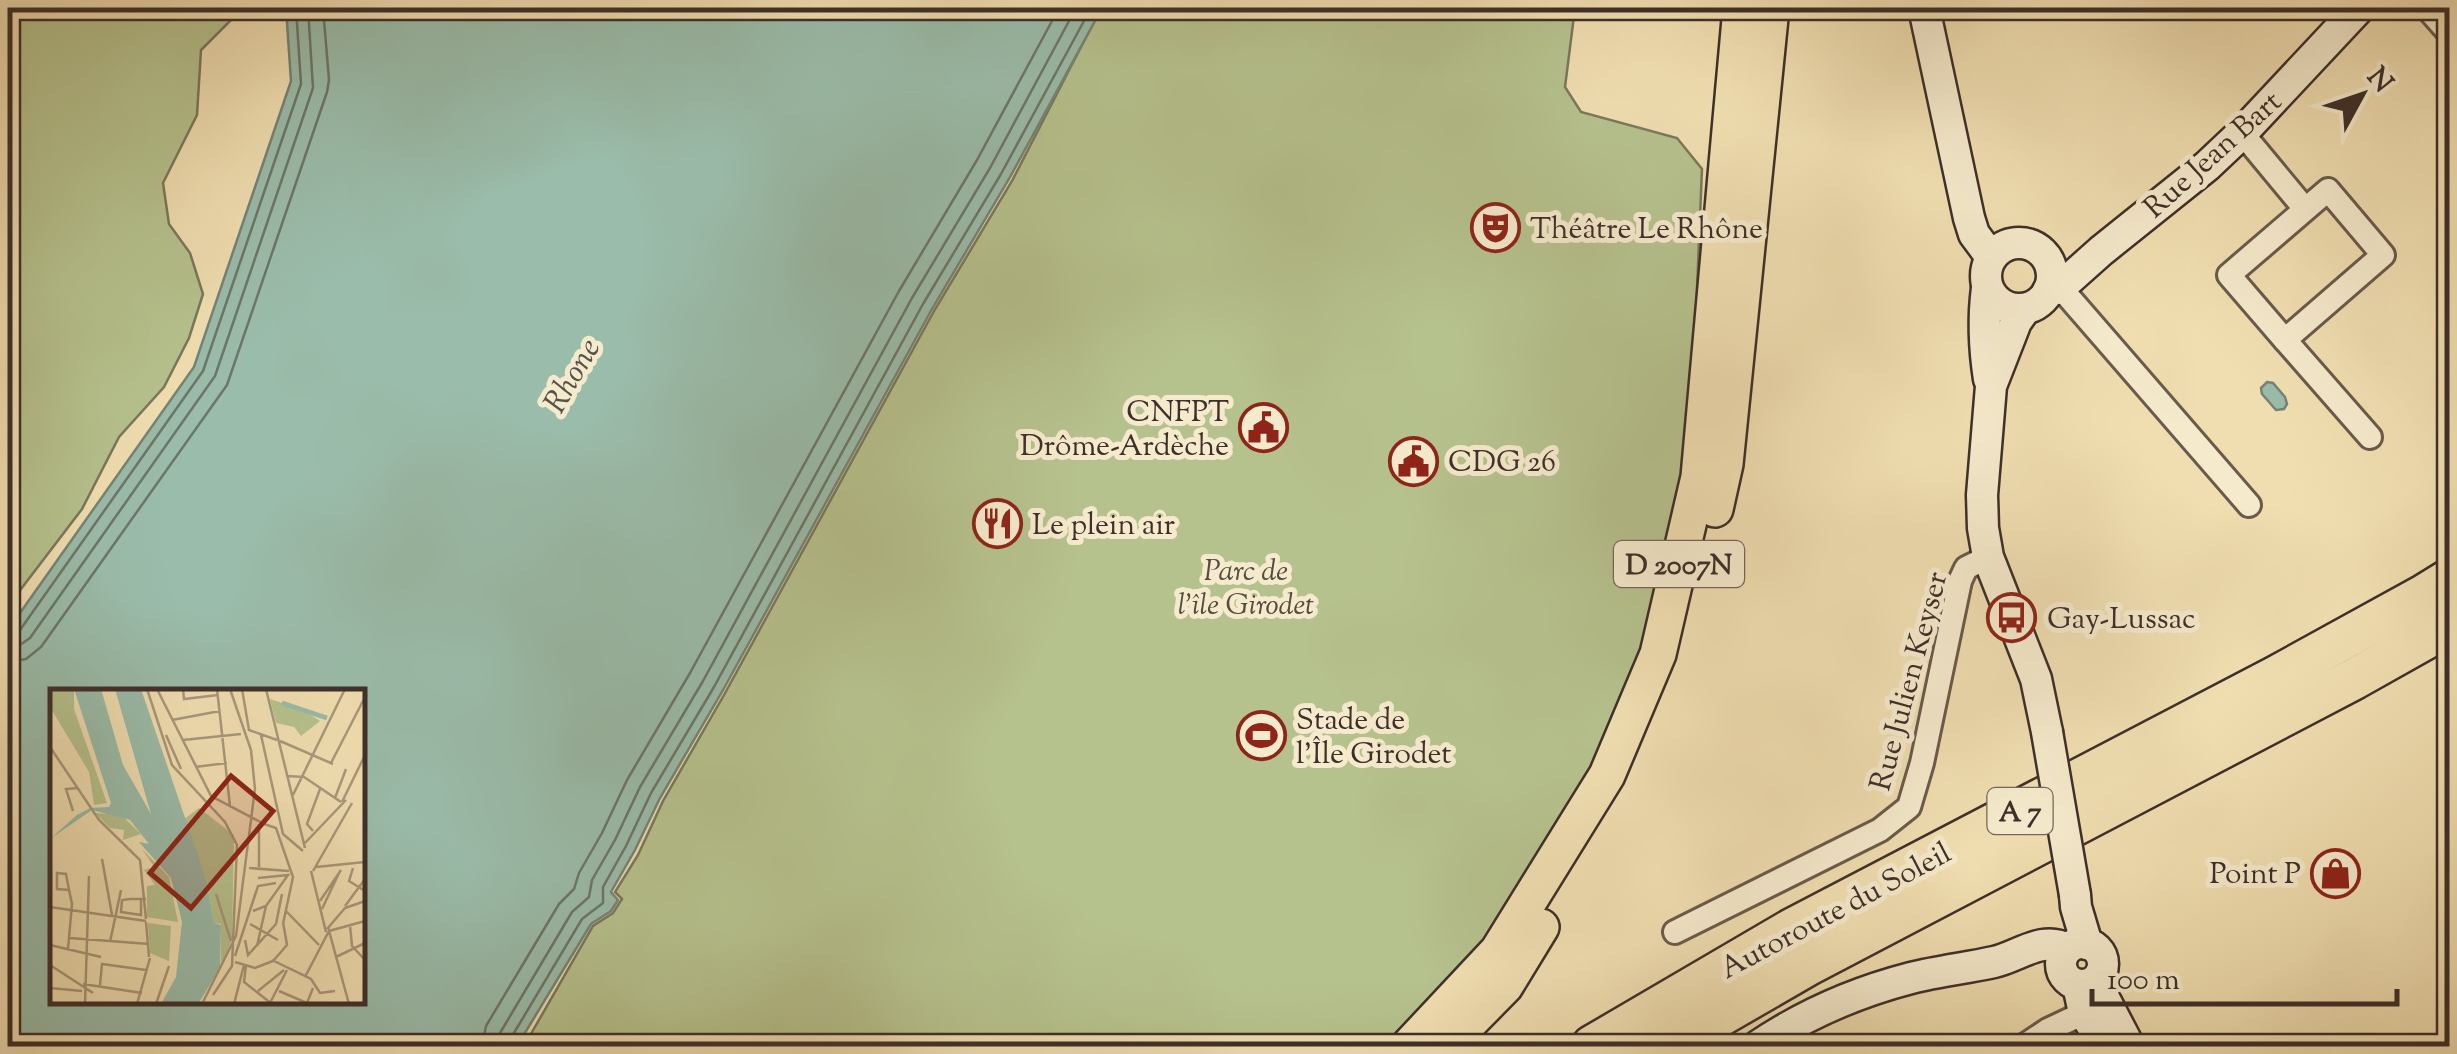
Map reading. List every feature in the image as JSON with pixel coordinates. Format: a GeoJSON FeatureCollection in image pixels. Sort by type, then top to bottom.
{"type":"FeatureCollection","features":[{"type":"Feature","properties":{"kind":"highway","name":"Autoroute du Soleil"},"geometry":{"type":"LineString","coordinates":[[1592,1046],[1792,929],[2275,677],[2450,579]]}},
{"type":"Feature","properties":{"kind":"highway","name":"Autoroute du Soleil"},"geometry":{"type":"LineString","coordinates":[[1668,1046],[1810,964],[2354,680],[2450,625]]}},
{"type":"Feature","properties":{"kind":"main road","name":"D 2007N"},"geometry":{"type":"LineString","coordinates":[[1409,1046],[1498,951],[1608,775],[1658,654],[1699,477],[1740,8]]}},
{"type":"Feature","properties":{"kind":"main road","name":"D 2007N"},"geometry":{"type":"LineString","coordinates":[[1446,1046],[1504,986],[1627,789],[1685,643],[1725,464],[1771,8]]}},
{"type":"Feature","properties":{"kind":"street"},"geometry":{"type":"LineString","coordinates":[[1924,8],[1969,218],[1989,272],[1993,298],[2014,309],[2066,294],[2249,505]]}},
{"type":"Feature","properties":{"kind":"street"},"geometry":{"type":"LineString","coordinates":[[2427,8],[2450,34]]}},
{"type":"Feature","properties":{"kind":"street","name":"Rue Jean Bart"},"geometry":{"type":"LineString","coordinates":[[2078,971],[2076,901],[2036,678],[1988,557],[1983,528],[1991,386],[2016,322],[2037,300],[2064,284],[2207,166],[2356,9]]}},
{"type":"Feature","properties":{"kind":"street"},"geometry":{"type":"LineString","coordinates":[[2242,133],[2305,209]]}},
{"type":"Feature","properties":{"kind":"street"},"geometry":{"type":"LineString","coordinates":[[2285,340],[2383,255],[2328,190],[2230,275],[2285,340],[2370,437]]}},
{"type":"Feature","properties":{"kind":"street"},"geometry":{"type":"LineString","coordinates":[[1989,272],[2002,247],[2030,244],[2042,253],[2052,270],[2037,300]]}},
{"type":"Feature","properties":{"kind":"street"},"geometry":{"type":"LineString","coordinates":[[2042,253],[2100,251]]}},
{"type":"Feature","properties":{"kind":"street","name":"Rue Jean Bart"},"geometry":{"type":"LineString","coordinates":[[1989,272],[1983,318],[1984,353],[1991,386]]}},
{"type":"Feature","properties":{"kind":"street","name":"Rue Julien Keyser"},"geometry":{"type":"LineString","coordinates":[[1675,932],[1880,830],[1909,808],[1960,581],[1966,568],[1988,557]]}},
{"type":"Feature","properties":{"kind":"street"},"geometry":{"type":"LineString","coordinates":[[1758,1046],[1824,1009],[1872,990],[1999,961],[2052,944],[2078,971],[2129,1046]]}},
{"type":"Feature","properties":{"kind":"street"},"geometry":{"type":"LineString","coordinates":[[2024,1046],[2048,1030],[2078,971]]}},
{"type":"Feature","properties":{"kind":"street"},"geometry":{"type":"LineString","coordinates":[[2078,971],[2105,1046]]}},
{"type":"Feature","properties":{"kind":"green space"},"geometry":{"type":"Polygon","coordinates":[[[8,8],[236,8],[233,18],[201,50],[197,115],[163,183],[169,224],[190,253],[203,294],[189,338],[164,387],[119,437],[82,509],[8,606],[8,8]]]}},
{"type":"Feature","properties":{"kind":"green space","name":"Parc de l'île Girodet"},"geometry":{"type":"Polygon","coordinates":[[[1101,8],[1575,8],[1565,87],[1581,112],[1677,138],[1702,169],[1697,289],[1699,477],[1607,775],[1409,1046],[524,1046],[593,926],[613,913],[622,899],[615,892],[638,855],[663,801],[934,311],[1012,181],[1101,8]]]}},
{"type":"Feature","properties":{"kind":"water","name":"Rhone"},"geometry":{"type":"Polygon","coordinates":[[[286,8],[1102,8],[660,798],[611,892],[618,900],[611,911],[591,924],[517,1046],[8,1046],[8,630],[194,367],[291,81],[286,8]]]}},
{"type":"Feature","properties":{"kind":"water"},"geometry":{"type":"Polygon","coordinates":[[[2267,382],[2273,383],[2285,397],[2284,409],[2276,410],[2262,394],[2261,388],[2267,382]]]}},
{"type":"Feature","properties":{"kind":"place","name":"Théâtre Le Rhône"},"geometry":{"type":"Point","coordinates":[1495,228]}},
{"type":"Feature","properties":{"kind":"place","name":"CNFPT Drôme-Ardèche"},"geometry":{"type":"Point","coordinates":[1264,428]}},
{"type":"Feature","properties":{"kind":"place","name":"CDG 26"},"geometry":{"type":"Point","coordinates":[1413,461]}},
{"type":"Feature","properties":{"kind":"place","name":"Le plein air"},"geometry":{"type":"Point","coordinates":[997,524]}},
{"type":"Feature","properties":{"kind":"place","name":"Gay-Lussac"},"geometry":{"type":"Point","coordinates":[2012,618]}},
{"type":"Feature","properties":{"kind":"place","name":"Stade de l'Île Girodet"},"geometry":{"type":"Point","coordinates":[1261,736]}},
{"type":"Feature","properties":{"kind":"place","name":"Point P"},"geometry":{"type":"Point","coordinates":[2336,873]}}]}
